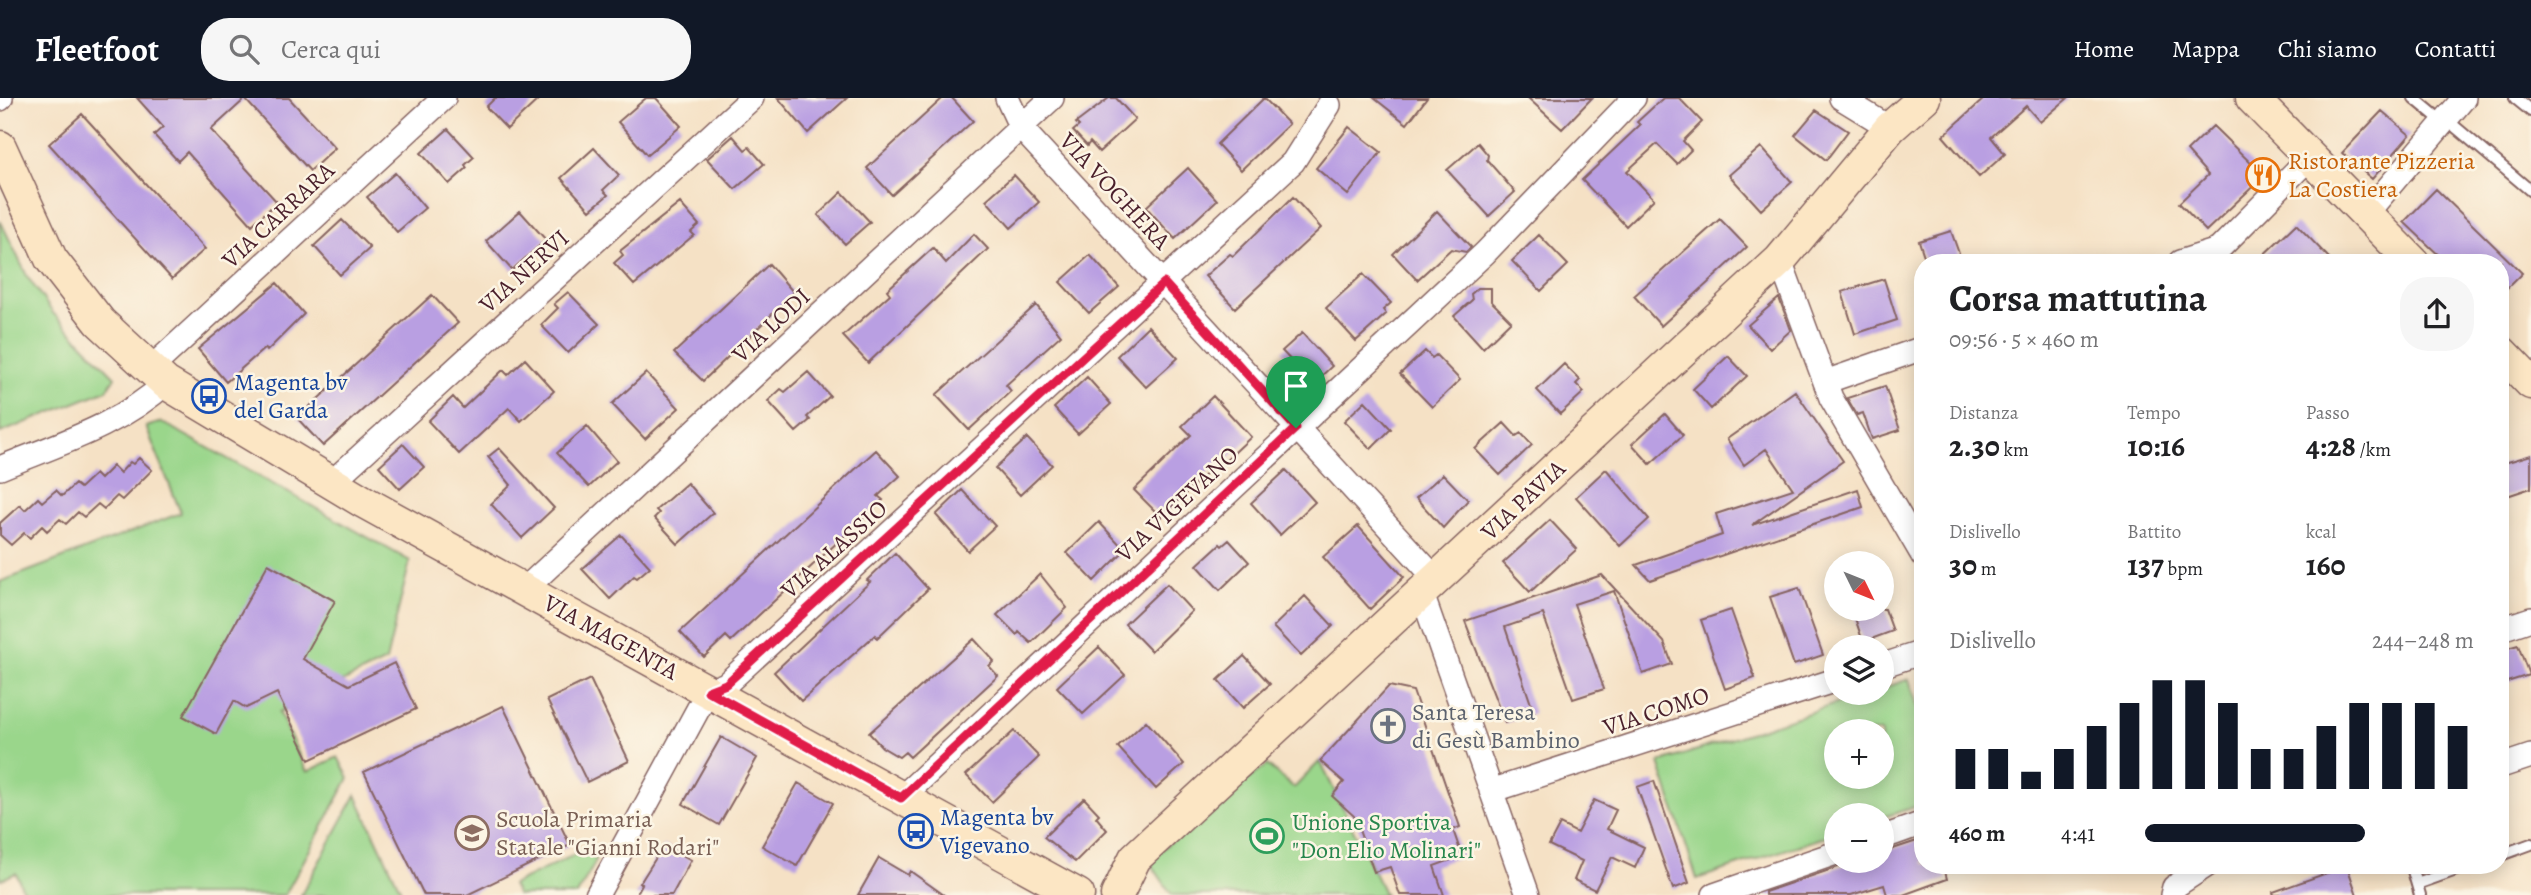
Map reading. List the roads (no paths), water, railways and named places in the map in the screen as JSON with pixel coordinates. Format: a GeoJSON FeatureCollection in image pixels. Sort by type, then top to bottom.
{"type":"FeatureCollection","features":[{"type":"Feature","properties":{"kind":"street","name":"VIA CARRARA"},"geometry":{"type":"LineString","coordinates":[[0,468],[104,426],[142,405],[157,377],[443,98]]}},
{"type":"Feature","properties":{"kind":"street","name":"VIA NERVI"},"geometry":{"type":"LineString","coordinates":[[331,483],[752,98]]}},
{"type":"Feature","properties":{"kind":"street","name":"VIA VOGHERA"},"geometry":{"type":"LineString","coordinates":[[1007,98],[1021,128],[1296,428],[1429,587]]}},
{"type":"Feature","properties":{"kind":"street","name":"VIA LODI"},"geometry":{"type":"LineString","coordinates":[[525,589],[1052,98]]}},
{"type":"Feature","properties":{"kind":"street","name":"VIA VIGEVANO"},"geometry":{"type":"LineString","coordinates":[[901,798],[1485,253],[1634,98]]}},
{"type":"Feature","properties":{"kind":"street"},"geometry":{"type":"LineString","coordinates":[[1840,98],[1890,128]]}},
{"type":"Feature","properties":{"kind":"street","name":"VIA PAVIA"},"geometry":{"type":"LineString","coordinates":[[1116,895],[1135,858],[1780,260],[1890,128],[1924,98]]}},
{"type":"Feature","properties":{"kind":"street"},"geometry":{"type":"LineString","coordinates":[[2252,98],[2405,254]]}},
{"type":"Feature","properties":{"kind":"street"},"geometry":{"type":"LineString","coordinates":[[2366,214],[2464,98]]}},
{"type":"Feature","properties":{"kind":"street","name":"VIA VOGHERA"},"geometry":{"type":"LineString","coordinates":[[1164,283],[1293,162],[1329,105]]}},
{"type":"Feature","properties":{"kind":"street","name":"VIA MAGENTA"},"geometry":{"type":"LineString","coordinates":[[0,147],[51,259],[100,322],[157,377],[331,483],[1078,895]]}},
{"type":"Feature","properties":{"kind":"street"},"geometry":{"type":"LineString","coordinates":[[2205,254],[2218,250],[2310,157]]}},
{"type":"Feature","properties":{"kind":"street"},"geometry":{"type":"LineString","coordinates":[[1780,260],[1830,398],[1914,541]]}},
{"type":"Feature","properties":{"kind":"street","name":"VIA ALASSIO"},"geometry":{"type":"LineString","coordinates":[[708,691],[726,684],[1164,283]]}},
{"type":"Feature","properties":{"kind":"street"},"geometry":{"type":"LineString","coordinates":[[1825,382],[1914,351]]}},
{"type":"Feature","properties":{"kind":"street"},"geometry":{"type":"LineString","coordinates":[[2509,360],[2531,382]]}},
{"type":"Feature","properties":{"kind":"street"},"geometry":{"type":"LineString","coordinates":[[1429,587],[1491,791],[1528,895]]}},
{"type":"Feature","properties":{"kind":"street"},"geometry":{"type":"LineString","coordinates":[[2509,626],[2531,619]]}},
{"type":"Feature","properties":{"kind":"street"},"geometry":{"type":"LineString","coordinates":[[1894,662],[1914,655]]}},
{"type":"Feature","properties":{"kind":"street","name":"VIA COMO"},"geometry":{"type":"LineString","coordinates":[[1491,791],[1824,684]]}},
{"type":"Feature","properties":{"kind":"street"},"geometry":{"type":"LineString","coordinates":[[597,895],[708,691]]}},
{"type":"Feature","properties":{"kind":"street"},"geometry":{"type":"LineString","coordinates":[[2509,763],[2531,756]]}},
{"type":"Feature","properties":{"kind":"street"},"geometry":{"type":"LineString","coordinates":[[1894,833],[1914,826]]}},
{"type":"Feature","properties":{"kind":"street"},"geometry":{"type":"LineString","coordinates":[[990,847],[993,867],[1042,895]]}},
{"type":"Feature","properties":{"kind":"street"},"geometry":{"type":"LineString","coordinates":[[1714,895],[1824,857]]}},
{"type":"Feature","properties":{"kind":"street"},"geometry":{"type":"LineString","coordinates":[[2172,895],[2174,887],[2194,874]]}},
{"type":"Feature","properties":{"kind":"lane"},"geometry":{"type":"LineString","coordinates":[[2414,98],[2531,191]]}},
{"type":"Feature","properties":{"kind":"lane"},"geometry":{"type":"LineString","coordinates":[[2515,98],[2531,111]]}},
{"type":"Feature","properties":{"kind":"lane"},"geometry":{"type":"LineString","coordinates":[[2509,852],[2531,844]]}},
{"type":"Feature","properties":{"kind":"lane"},"geometry":{"type":"LineString","coordinates":[[2418,890],[2452,874]]}},
{"type":"Feature","properties":{"kind":"place","name":"Ristorante Pizzeria La Costiera"},"geometry":{"type":"Point","coordinates":[2263,175]}},
{"type":"Feature","properties":{"kind":"place","name":"Magenta bv del Garda"},"geometry":{"type":"Point","coordinates":[209,396]}},
{"type":"Feature","properties":{"kind":"place","name":"Santa Teresa di Gesù Bambino"},"geometry":{"type":"Point","coordinates":[1388,726]}},
{"type":"Feature","properties":{"kind":"place","name":"Magenta bv Vigevano"},"geometry":{"type":"Point","coordinates":[916,831]}},
{"type":"Feature","properties":{"kind":"place","name":"Scuola Primaria Statale \"Gianni Rodari\""},"geometry":{"type":"Point","coordinates":[472,833]}},
{"type":"Feature","properties":{"kind":"place","name":"Unione Sportiva \"Don Elio Molinari\""},"geometry":{"type":"Point","coordinates":[1267,836]}}]}
